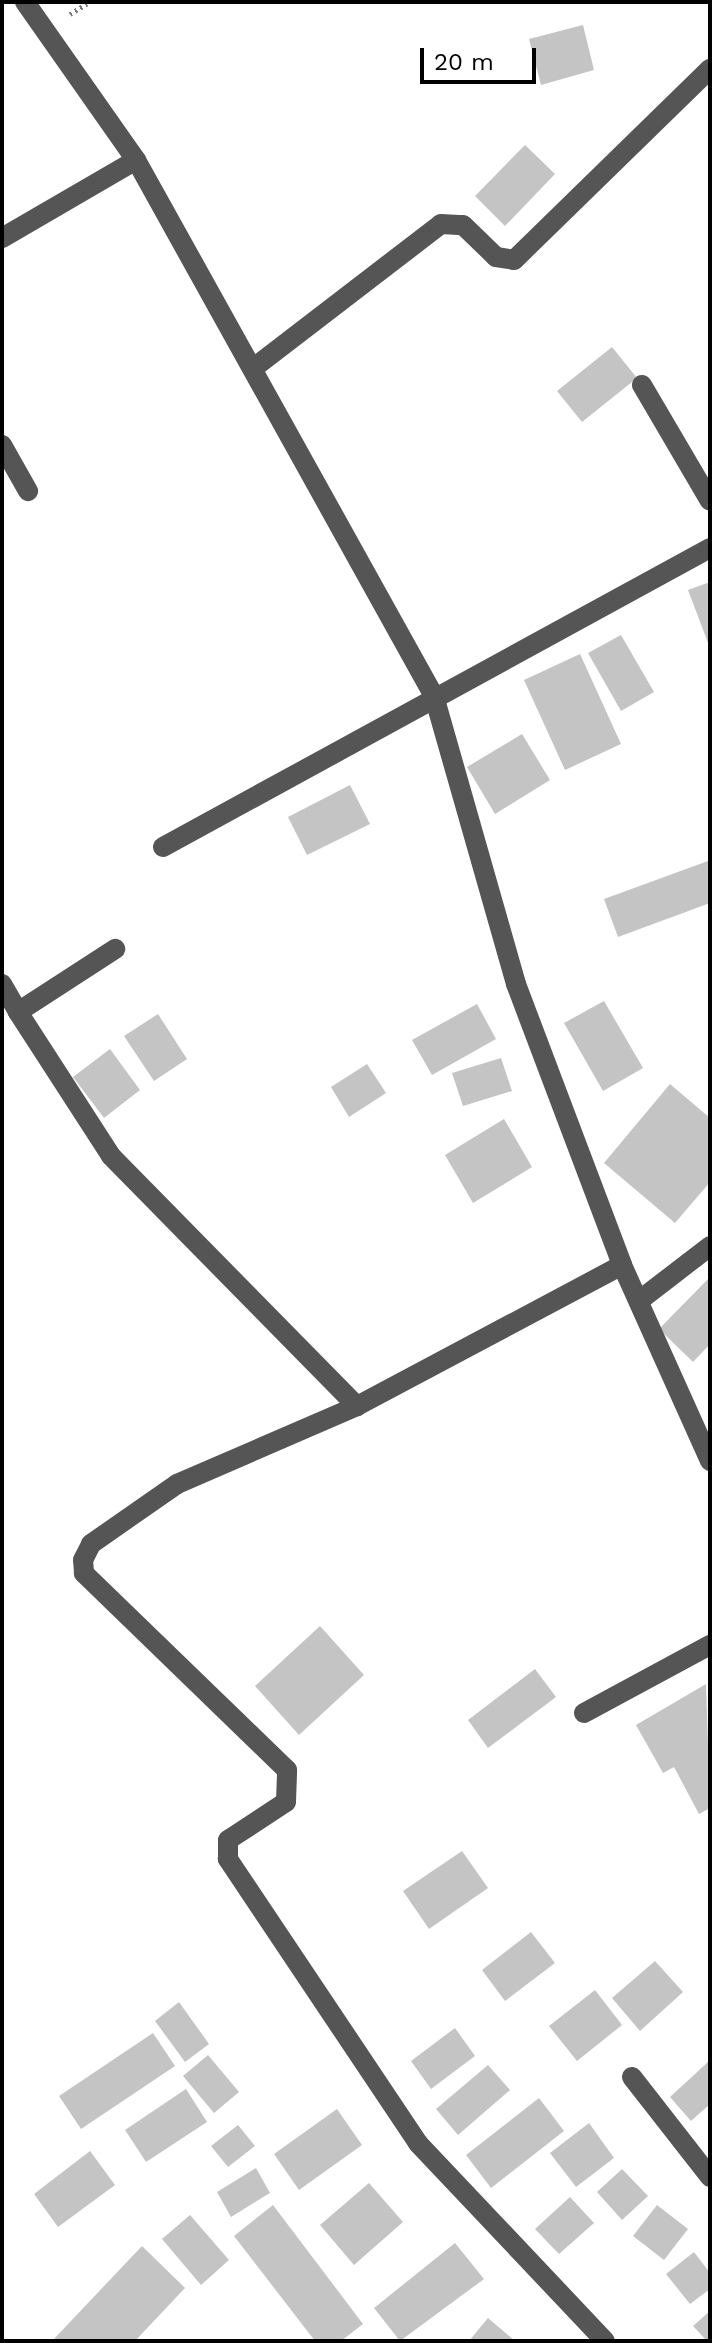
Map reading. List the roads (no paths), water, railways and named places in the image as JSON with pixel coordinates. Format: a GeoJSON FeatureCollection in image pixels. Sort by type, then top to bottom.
{"type":"FeatureCollection","features":[{"type":"Feature","properties":{"kind":"street"},"geometry":{"type":"LineString","coordinates":[[25,2],[136,160],[256,366],[434,696],[516,984],[622,1265],[710,1461]]}},
{"type":"Feature","properties":{"kind":"street"},"geometry":{"type":"LineString","coordinates":[[256,366],[441,224],[463,225],[496,257],[514,260],[710,69]]}},
{"type":"Feature","properties":{"kind":"street"},"geometry":{"type":"LineString","coordinates":[[2,238],[136,160]]}},
{"type":"Feature","properties":{"kind":"street"},"geometry":{"type":"LineString","coordinates":[[642,385],[710,501]]}},
{"type":"Feature","properties":{"kind":"street"},"geometry":{"type":"LineString","coordinates":[[2,445],[28,491]]}},
{"type":"Feature","properties":{"kind":"street"},"geometry":{"type":"LineString","coordinates":[[163,847],[434,696],[710,548]]}},
{"type":"Feature","properties":{"kind":"street"},"geometry":{"type":"LineString","coordinates":[[18,1012],[115,949]]}},
{"type":"Feature","properties":{"kind":"street"},"geometry":{"type":"LineString","coordinates":[[2,984],[111,1156],[357,1406]]}},
{"type":"Feature","properties":{"kind":"street"},"geometry":{"type":"LineString","coordinates":[[640,1300],[710,1246]]}},
{"type":"Feature","properties":{"kind":"street"},"geometry":{"type":"LineString","coordinates":[[605,2341],[418,2143],[228,1859],[228,1840],[286,1802],[287,1770],[84,1573],[91,1544],[177,1484],[357,1406],[622,1265]]}},
{"type":"Feature","properties":{"kind":"street"},"geometry":{"type":"LineString","coordinates":[[584,1713],[710,1645]]}},
{"type":"Feature","properties":{"kind":"street"},"geometry":{"type":"LineString","coordinates":[[632,2077],[710,2177]]}}]}
